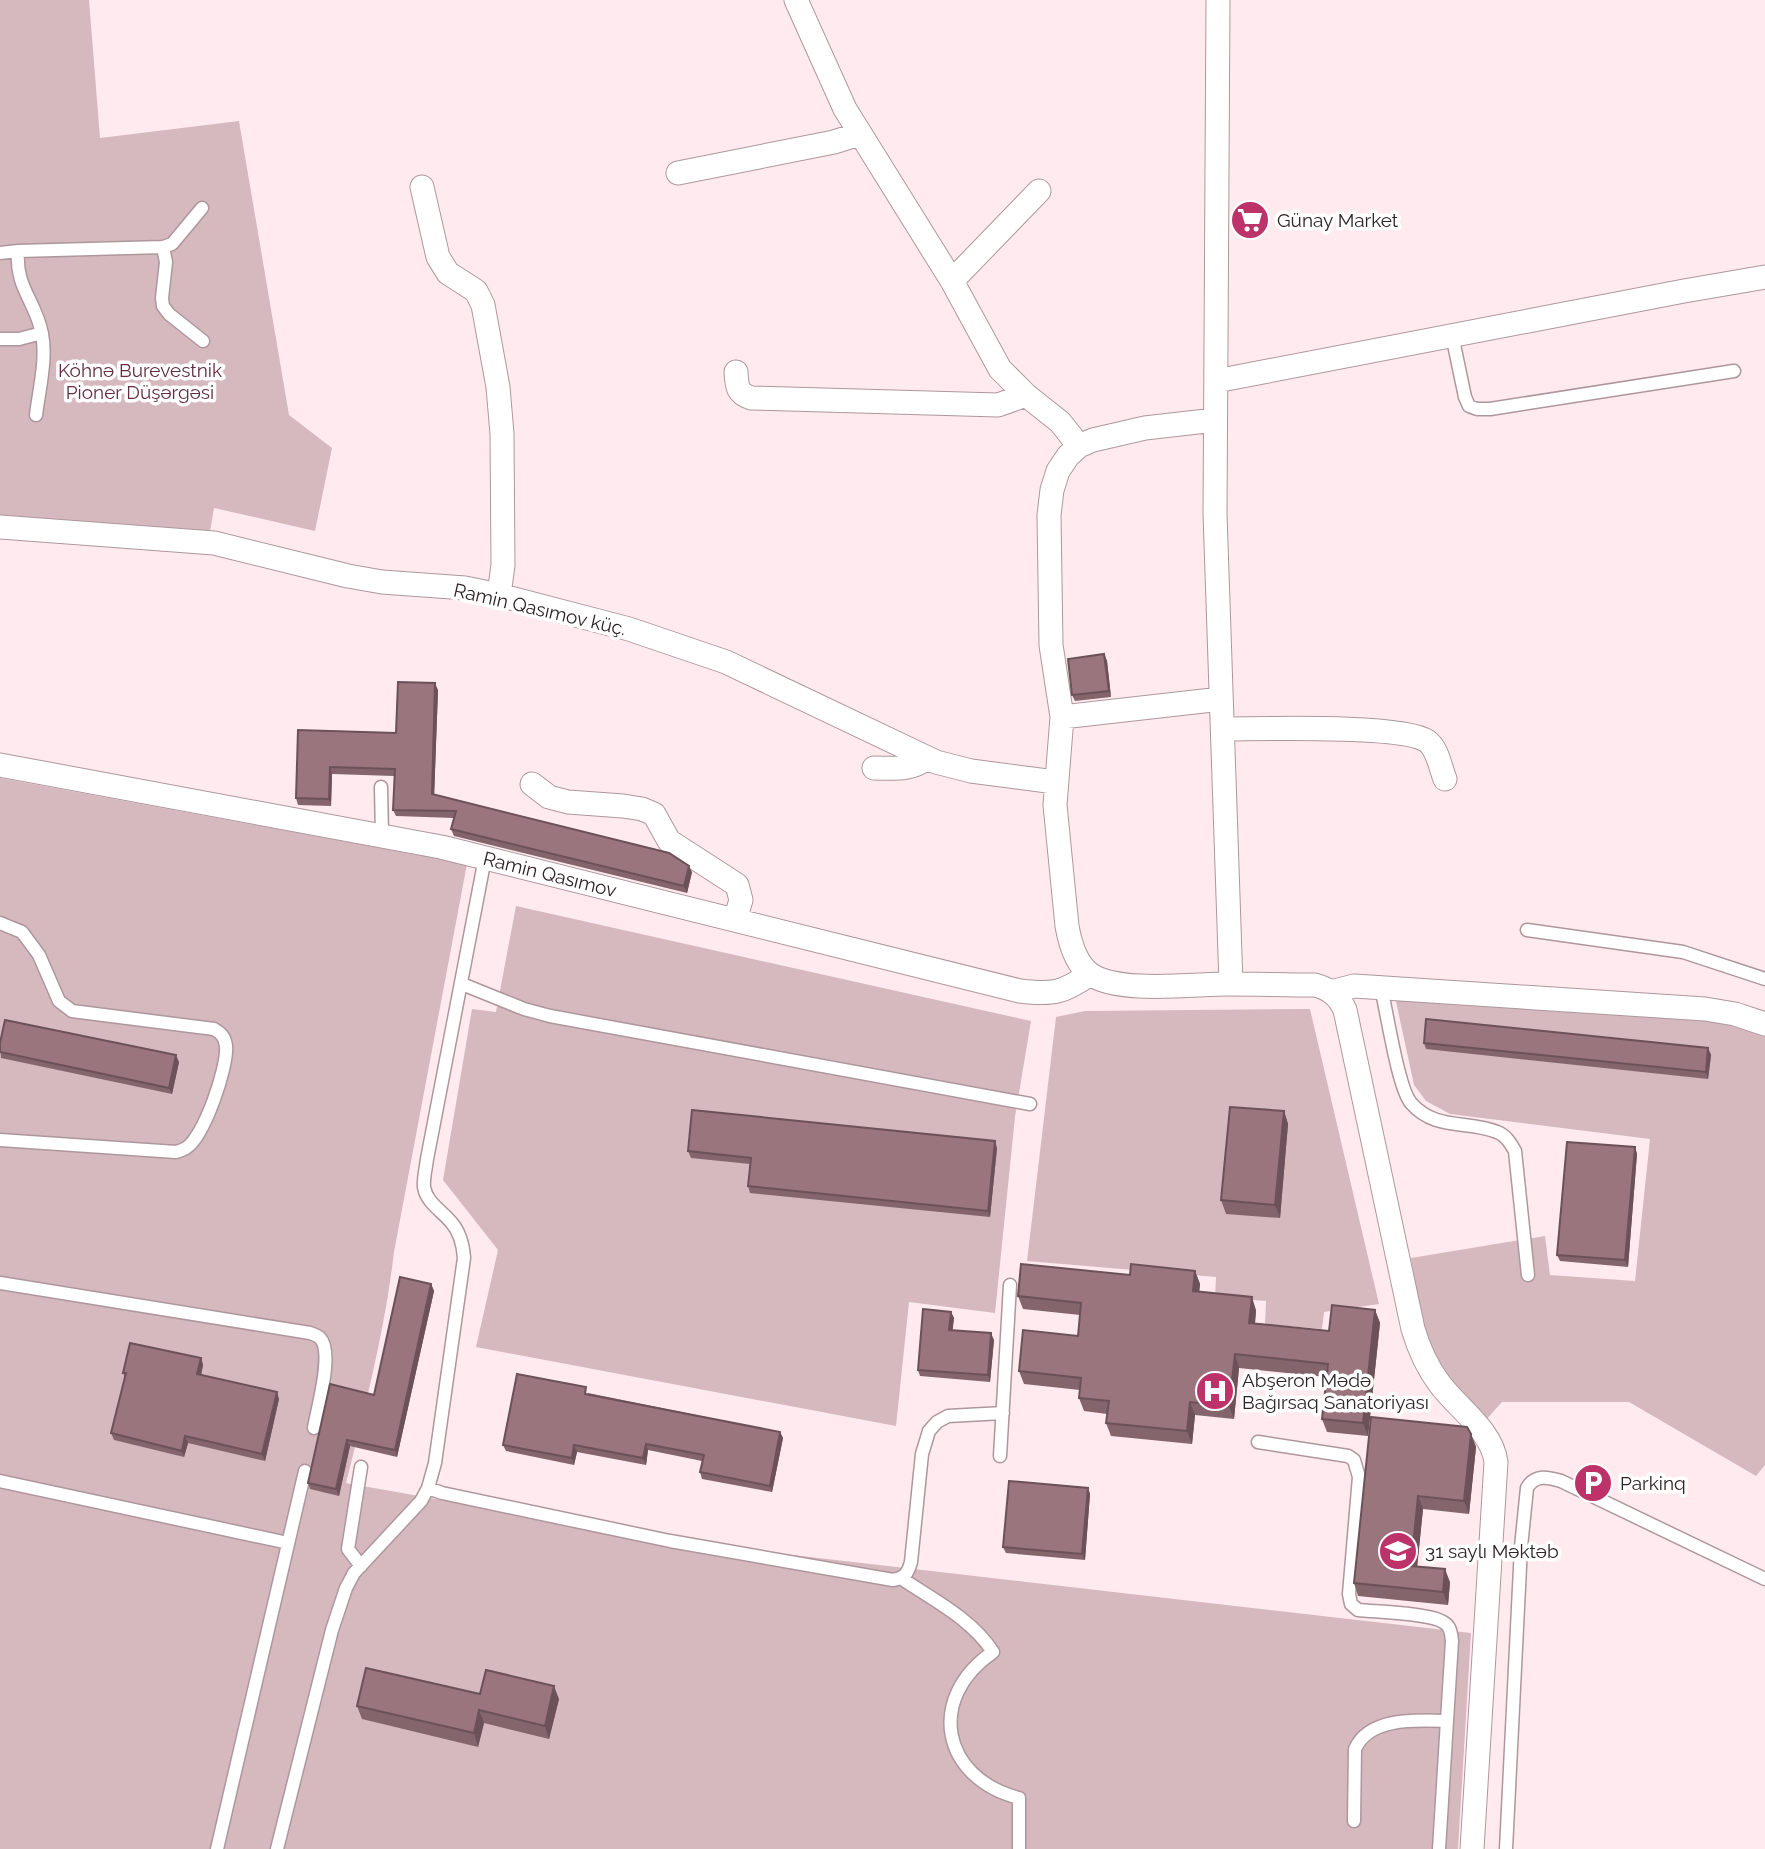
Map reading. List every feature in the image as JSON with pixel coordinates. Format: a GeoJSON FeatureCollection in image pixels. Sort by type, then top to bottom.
{"type":"FeatureCollection","features":[{"type":"Feature","properties":{"kind":"street"},"geometry":{"type":"LineString","coordinates":[[796,0],[845,109],[952,281],[1000,369],[1026,395],[1060,422],[1079,446]]}},
{"type":"Feature","properties":{"kind":"street"},"geometry":{"type":"LineString","coordinates":[[1219,0],[1214,514],[1231,984]]}},
{"type":"Feature","properties":{"kind":"street"},"geometry":{"type":"LineString","coordinates":[[678,173],[834,142],[859,134]]}},
{"type":"Feature","properties":{"kind":"street"},"geometry":{"type":"LineString","coordinates":[[422,187],[442,266],[475,291],[483,305],[498,387],[502,434],[503,579],[499,595]]}},
{"type":"Feature","properties":{"kind":"street"},"geometry":{"type":"LineString","coordinates":[[952,281],[1039,191]]}},
{"type":"Feature","properties":{"kind":"street"},"geometry":{"type":"LineString","coordinates":[[1216,381],[1765,277]]}},
{"type":"Feature","properties":{"kind":"street"},"geometry":{"type":"LineString","coordinates":[[736,373],[737,388],[741,394],[751,398],[998,405],[1026,395]]}},
{"type":"Feature","properties":{"kind":"street"},"geometry":{"type":"LineString","coordinates":[[1215,421],[1119,433],[1093,440],[1079,446],[1058,471],[1049,515],[1051,645],[1062,717],[1055,782],[1056,829],[1067,926],[1075,954],[1090,974],[1103,980],[1135,986],[1315,985],[1340,999],[1345,1010],[1416,1339],[1429,1368],[1440,1384],[1495,1451],[1472,1849]]}},
{"type":"Feature","properties":{"kind":"street","name":"Ramin Qasımov küç."},"geometry":{"type":"LineString","coordinates":[[0,527],[214,543],[348,576],[383,582],[465,588],[499,595],[629,629],[726,662],[927,758],[971,771],[1055,782]]}},
{"type":"Feature","properties":{"kind":"street"},"geometry":{"type":"LineString","coordinates":[[1062,717],[1222,699]]}},
{"type":"Feature","properties":{"kind":"street"},"geometry":{"type":"LineString","coordinates":[[1223,729],[1352,730],[1409,734],[1424,739],[1433,746],[1445,779]]}},
{"type":"Feature","properties":{"kind":"street"},"geometry":{"type":"LineString","coordinates":[[874,768],[907,768],[917,766],[927,758]]}},
{"type":"Feature","properties":{"kind":"street","name":"Ramin Qasımov"},"geometry":{"type":"LineString","coordinates":[[0,765],[383,836],[485,858],[1020,991],[1058,993],[1069,989],[1090,974]]}},
{"type":"Feature","properties":{"kind":"street"},"geometry":{"type":"LineString","coordinates":[[532,784],[549,797],[568,802],[623,806],[654,814],[669,841],[737,885],[741,900],[735,920]]}},
{"type":"Feature","properties":{"kind":"street"},"geometry":{"type":"LineString","coordinates":[[1331,992],[1354,986],[1705,1009],[1750,1018],[1765,1024]]}},
{"type":"Feature","properties":{"kind":"lane"},"geometry":{"type":"LineString","coordinates":[[0,253],[163,247],[172,244],[202,208]]}},
{"type":"Feature","properties":{"kind":"lane"},"geometry":{"type":"LineString","coordinates":[[163,247],[166,262],[163,306],[203,341]]}},
{"type":"Feature","properties":{"kind":"lane"},"geometry":{"type":"LineString","coordinates":[[18,251],[19,277],[38,318],[44,347],[36,415]]}},
{"type":"Feature","properties":{"kind":"lane"},"geometry":{"type":"LineString","coordinates":[[0,339],[19,339],[42,333]]}},
{"type":"Feature","properties":{"kind":"lane"},"geometry":{"type":"LineString","coordinates":[[1452,335],[1465,397],[1469,406],[1477,409],[1734,371]]}},
{"type":"Feature","properties":{"kind":"lane"},"geometry":{"type":"LineString","coordinates":[[381,786],[383,836]]}},
{"type":"Feature","properties":{"kind":"lane"},"geometry":{"type":"LineString","coordinates":[[277,1849],[332,1630],[346,1588],[361,1566],[421,1501],[435,1464],[464,1258],[463,1244],[458,1233],[430,1200],[424,1188],[427,1159],[485,858]]}},
{"type":"Feature","properties":{"kind":"lane"},"geometry":{"type":"LineString","coordinates":[[0,923],[22,932],[39,955],[59,1002],[72,1011],[214,1028],[222,1034],[226,1043],[226,1056],[217,1089],[197,1137],[186,1148],[176,1152],[0,1140]]}},
{"type":"Feature","properties":{"kind":"lane"},"geometry":{"type":"LineString","coordinates":[[1527,930],[1683,952],[1765,979]]}},
{"type":"Feature","properties":{"kind":"lane"},"geometry":{"type":"LineString","coordinates":[[462,984],[524,1009],[550,1016],[1030,1104]]}},
{"type":"Feature","properties":{"kind":"lane"},"geometry":{"type":"LineString","coordinates":[[1381,988],[1403,1086],[1410,1102],[1424,1115],[1442,1122],[1498,1132],[1509,1140],[1515,1152],[1528,1275]]}},
{"type":"Feature","properties":{"kind":"lane"},"geometry":{"type":"LineString","coordinates":[[0,1283],[310,1333],[320,1337],[327,1358],[314,1428]]}},
{"type":"Feature","properties":{"kind":"lane"},"geometry":{"type":"LineString","coordinates":[[1000,1456],[1010,1285]]}},
{"type":"Feature","properties":{"kind":"lane"},"geometry":{"type":"LineString","coordinates":[[428,1488],[670,1541],[882,1580],[901,1578],[908,1573],[911,1562],[922,1454],[929,1431],[937,1422],[948,1416],[1003,1413]]}},
{"type":"Feature","properties":{"kind":"lane"},"geometry":{"type":"LineString","coordinates":[[1258,1442],[1348,1455],[1354,1460],[1359,1477],[1349,1594],[1351,1604],[1358,1610],[1432,1618],[1444,1622],[1450,1629],[1452,1641],[1439,1849]]}},
{"type":"Feature","properties":{"kind":"lane"},"geometry":{"type":"LineString","coordinates":[[361,1467],[348,1549],[361,1566]]}},
{"type":"Feature","properties":{"kind":"lane"},"geometry":{"type":"LineString","coordinates":[[217,1849],[304,1471]]}},
{"type":"Feature","properties":{"kind":"lane"},"geometry":{"type":"LineString","coordinates":[[1506,1849],[1521,1547],[1527,1488],[1531,1481],[1540,1477],[1562,1481],[1765,1579]]}},
{"type":"Feature","properties":{"kind":"lane"},"geometry":{"type":"LineString","coordinates":[[0,1481],[288,1543]]}},
{"type":"Feature","properties":{"kind":"lane"},"geometry":{"type":"LineString","coordinates":[[901,1578],[969,1624],[983,1636],[993,1652],[977,1664],[960,1687],[951,1715],[952,1735],[958,1754],[968,1770],[983,1784],[1000,1793],[1019,1798],[1019,1849]]}},
{"type":"Feature","properties":{"kind":"lane"},"geometry":{"type":"LineString","coordinates":[[1354,1821],[1355,1749],[1359,1739],[1370,1730],[1402,1722],[1446,1721]]}},
{"type":"Feature","properties":{"kind":"green space","name":"Köhnə Burevestnik Pioner Düşərgəsi"},"geometry":{"type":"Polygon","coordinates":[[[0,0],[89,0],[100,138],[239,121],[289,415],[332,448],[315,531],[214,508],[210,532],[0,517],[0,0]]]}},
{"type":"Feature","properties":{"kind":"green space"},"geometry":{"type":"Polygon","coordinates":[[[0,778],[467,864],[380,1339],[346,1483],[670,1541],[1471,1633],[1458,1849],[0,1849],[0,778]]]}},
{"type":"Feature","properties":{"kind":"green space"},"geometry":{"type":"Polygon","coordinates":[[[516,906],[1031,1021],[1015,1117],[995,1313],[909,1302],[896,1426],[476,1347],[498,1250],[443,1180],[472,1009],[496,1012],[516,906]]]}},
{"type":"Feature","properties":{"kind":"green space"},"geometry":{"type":"Polygon","coordinates":[[[1395,997],[1736,1022],[1765,1033],[1765,1465],[1756,1476],[1629,1402],[1502,1402],[1485,1421],[1436,1364],[1423,1331],[1411,1258],[1545,1236],[1550,1275],[1635,1281],[1650,1139],[1450,1114],[1426,1101],[1414,1085],[1395,997]]]}},
{"type":"Feature","properties":{"kind":"green space"},"geometry":{"type":"Polygon","coordinates":[[[1310,1009],[1379,1304],[1324,1312],[1322,1329],[1265,1324],[1266,1301],[1215,1297],[1216,1277],[1027,1261],[1056,1017],[1085,1011],[1310,1009]]]}},
{"type":"Feature","properties":{"kind":"building"},"geometry":{"type":"Polygon","coordinates":[[[1104,654],[1109,691],[1072,695],[1068,659],[1104,654]]]}},
{"type":"Feature","properties":{"kind":"building"},"geometry":{"type":"Polygon","coordinates":[[[398,682],[435,683],[432,794],[669,853],[689,866],[684,886],[451,829],[456,811],[393,810],[395,769],[330,767],[329,799],[296,798],[298,730],[396,733],[398,682]]]}},
{"type":"Feature","properties":{"kind":"building"},"geometry":{"type":"Polygon","coordinates":[[[1426,1019],[1708,1048],[1706,1072],[1424,1043],[1426,1019]]]}},
{"type":"Feature","properties":{"kind":"building"},"geometry":{"type":"Polygon","coordinates":[[[5,1020],[176,1055],[169,1088],[0,1052],[5,1020]]]}},
{"type":"Feature","properties":{"kind":"building"},"geometry":{"type":"Polygon","coordinates":[[[1230,1107],[1284,1111],[1275,1205],[1221,1200],[1230,1107]]]}},
{"type":"Feature","properties":{"kind":"building"},"geometry":{"type":"Polygon","coordinates":[[[692,1110],[995,1141],[988,1211],[748,1186],[751,1158],[688,1151],[692,1110]]]}},
{"type":"Feature","properties":{"kind":"building"},"geometry":{"type":"Polygon","coordinates":[[[1567,1142],[1635,1147],[1625,1260],[1557,1255],[1567,1142]]]}},
{"type":"Feature","properties":{"kind":"building"},"geometry":{"type":"Polygon","coordinates":[[[1021,1264],[1130,1275],[1131,1264],[1195,1271],[1193,1291],[1252,1297],[1249,1323],[1329,1331],[1332,1305],[1375,1310],[1363,1423],[1322,1419],[1328,1364],[1235,1354],[1229,1406],[1190,1402],[1187,1431],[1106,1423],[1109,1401],[1079,1398],[1081,1378],[1019,1371],[1023,1330],[1078,1336],[1081,1303],[1018,1296],[1021,1264]]]}},
{"type":"Feature","properties":{"kind":"building"},"geometry":{"type":"Polygon","coordinates":[[[400,1277],[431,1284],[395,1450],[347,1440],[336,1489],[308,1483],[330,1384],[374,1395],[400,1277]]]}},
{"type":"Feature","properties":{"kind":"building"},"geometry":{"type":"Polygon","coordinates":[[[923,1309],[951,1312],[949,1330],[991,1333],[988,1375],[918,1370],[923,1309]]]}},
{"type":"Feature","properties":{"kind":"building"},"geometry":{"type":"Polygon","coordinates":[[[130,1343],[201,1358],[197,1374],[277,1392],[262,1454],[185,1436],[182,1451],[111,1433],[126,1373],[123,1373],[130,1343]]]}},
{"type":"Feature","properties":{"kind":"building"},"geometry":{"type":"Polygon","coordinates":[[[517,1374],[586,1387],[585,1394],[780,1432],[770,1486],[700,1472],[704,1455],[646,1444],[643,1458],[574,1445],[572,1458],[503,1445],[517,1374]]]}},
{"type":"Feature","properties":{"kind":"building"},"geometry":{"type":"Polygon","coordinates":[[[1371,1417],[1467,1427],[1471,1434],[1464,1501],[1418,1496],[1411,1566],[1445,1569],[1443,1592],[1354,1583],[1371,1417]]]}},
{"type":"Feature","properties":{"kind":"building"},"geometry":{"type":"Polygon","coordinates":[[[1009,1481],[1088,1488],[1082,1554],[1003,1547],[1009,1481]]]}},
{"type":"Feature","properties":{"kind":"building"},"geometry":{"type":"Polygon","coordinates":[[[366,1668],[480,1694],[486,1670],[554,1686],[545,1726],[479,1710],[474,1733],[357,1706],[366,1668]]]}},
{"type":"Feature","properties":{"kind":"place","name":"Günay Market"},"geometry":{"type":"Point","coordinates":[1250,220]}},
{"type":"Feature","properties":{"kind":"place","name":"Abşeron Mədə Bağırsaq Sanatoriyası"},"geometry":{"type":"Point","coordinates":[1215,1391]}},
{"type":"Feature","properties":{"kind":"place","name":"Parkinq"},"geometry":{"type":"Point","coordinates":[1593,1483]}},
{"type":"Feature","properties":{"kind":"place","name":"31 saylı Məktəb"},"geometry":{"type":"Point","coordinates":[1398,1551]}}]}
